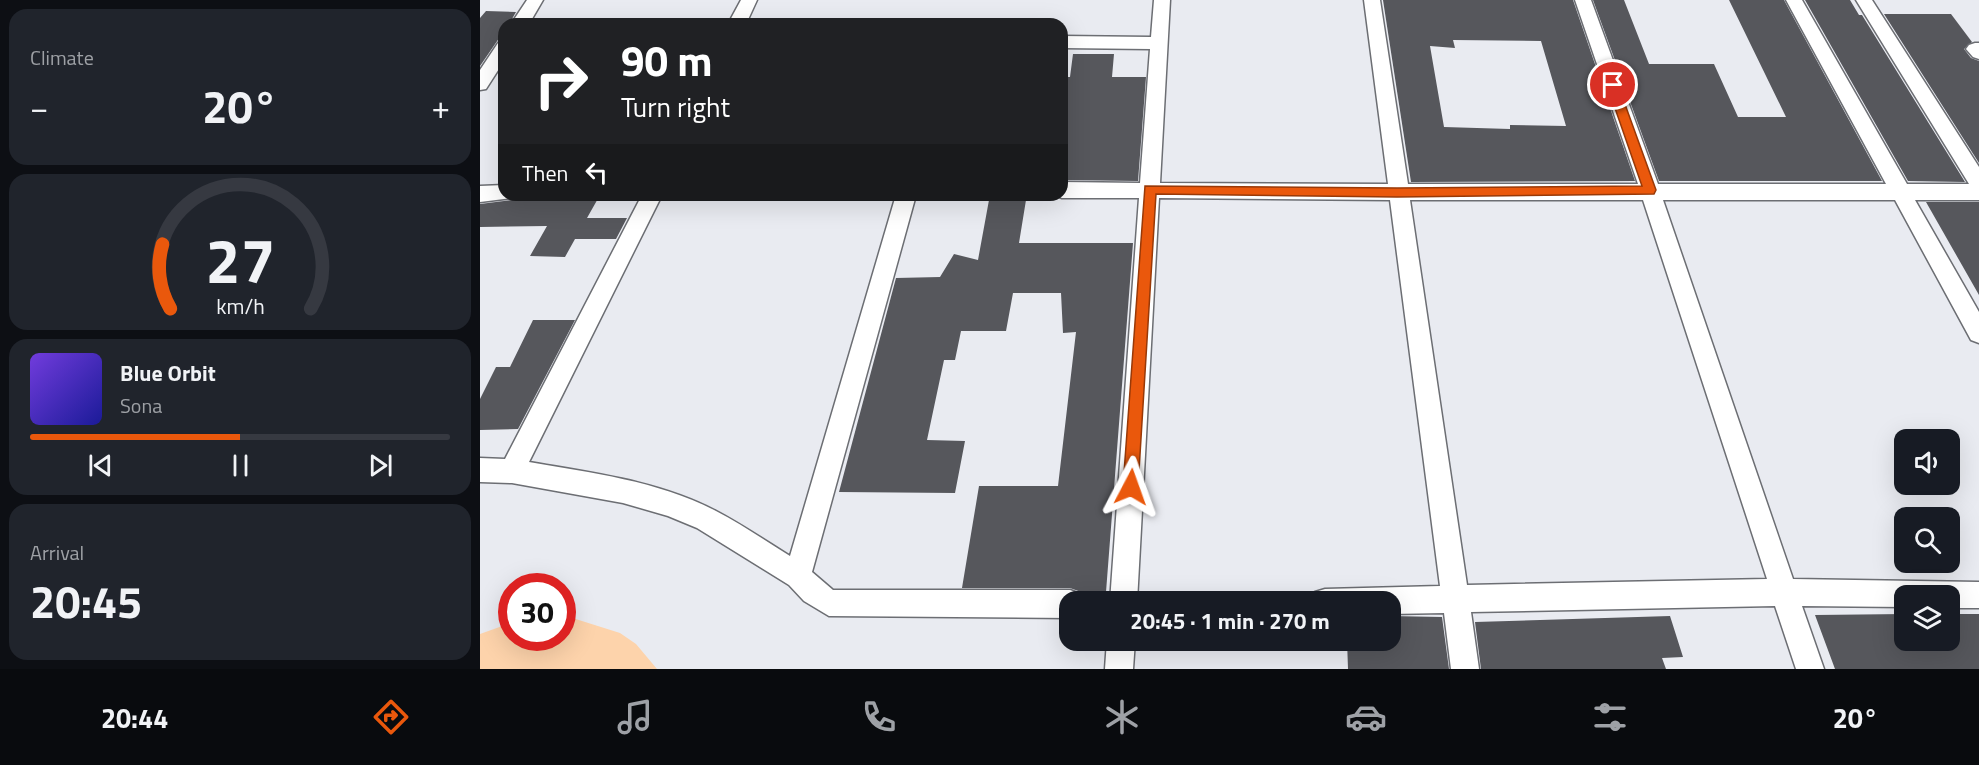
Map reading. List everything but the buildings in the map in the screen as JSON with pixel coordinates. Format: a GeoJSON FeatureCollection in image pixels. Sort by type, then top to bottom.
{"type":"FeatureCollection","features":[{"type":"Feature","properties":{"kind":"street"},"geometry":{"type":"LineString","coordinates":[[523,18],[535,0]]}},
{"type":"Feature","properties":{"kind":"street"},"geometry":{"type":"LineString","coordinates":[[740,18],[749,0]]}},
{"type":"Feature","properties":{"kind":"street"},"geometry":{"type":"LineString","coordinates":[[1124,591],[1162,0]]}},
{"type":"Feature","properties":{"kind":"street"},"geometry":{"type":"LineString","coordinates":[[1372,0],[1465,669]]}},
{"type":"Feature","properties":{"kind":"street"},"geometry":{"type":"LineString","coordinates":[[1583,0],[1650,190],[1810,669]]}},
{"type":"Feature","properties":{"kind":"street"},"geometry":{"type":"LineString","coordinates":[[1794,0],[1979,333]]}},
{"type":"Feature","properties":{"kind":"street"},"geometry":{"type":"LineString","coordinates":[[1864,0],[1979,183]]}},
{"type":"Feature","properties":{"kind":"street"},"geometry":{"type":"LineString","coordinates":[[1068,42],[1159,43]]}},
{"type":"Feature","properties":{"kind":"street"},"geometry":{"type":"LineString","coordinates":[[1979,49],[1975,49],[1979,54]]}},
{"type":"Feature","properties":{"kind":"street"},"geometry":{"type":"LineString","coordinates":[[480,84],[498,57]]}},
{"type":"Feature","properties":{"kind":"street"},"geometry":{"type":"LineString","coordinates":[[1068,189],[1397,192],[1650,190],[1979,192]]}},
{"type":"Feature","properties":{"kind":"street"},"geometry":{"type":"LineString","coordinates":[[480,194],[498,193]]}},
{"type":"Feature","properties":{"kind":"street"},"geometry":{"type":"LineString","coordinates":[[512,471],[649,201]]}},
{"type":"Feature","properties":{"kind":"street"},"geometry":{"type":"LineString","coordinates":[[798,576],[904,201]]}},
{"type":"Feature","properties":{"kind":"street"},"geometry":{"type":"LineString","coordinates":[[480,470],[512,471],[623,491],[668,504],[706,519],[798,576],[813,592],[829,603],[1059,604]]}},
{"type":"Feature","properties":{"kind":"street"},"geometry":{"type":"LineString","coordinates":[[1401,600],[1784,592],[1979,594]]}},
{"type":"Feature","properties":{"kind":"street"},"geometry":{"type":"LineString","coordinates":[[1119,669],[1120,651]]}},
{"type":"Feature","properties":{"kind":"shaded area"},"geometry":{"type":"Polygon","coordinates":[[[576,619],[620,633],[636,644],[657,669],[480,669],[480,634],[498,628],[498,651],[576,651],[576,619]]]}},
{"type":"Feature","properties":{"kind":"route"},"geometry":{"type":"LineString","coordinates":[[1131,487],[1150,189],[1397,192],[1650,190],[1613,85]]}}]}
